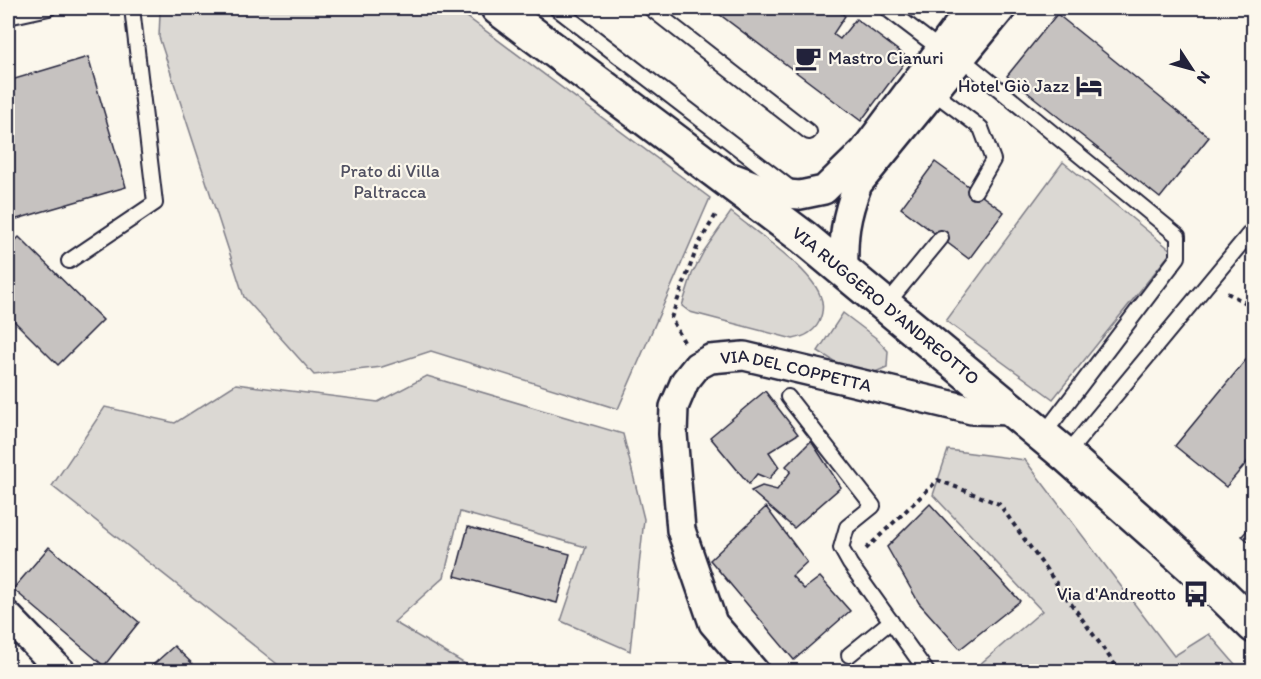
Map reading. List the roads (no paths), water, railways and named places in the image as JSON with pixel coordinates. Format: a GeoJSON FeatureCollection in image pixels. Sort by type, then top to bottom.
{"type":"FeatureCollection","features":[{"type":"Feature","properties":{"kind":"main road","name":"VIA RUGGERO D'ANDREOTTO"},"geometry":{"type":"LineString","coordinates":[[498,8],[803,237],[1055,445],[1209,582],[1254,626]]}},
{"type":"Feature","properties":{"kind":"street"},"geometry":{"type":"LineString","coordinates":[[844,272],[843,236],[848,209],[858,184],[933,92],[971,8]]}},
{"type":"Feature","properties":{"kind":"street"},"geometry":{"type":"LineString","coordinates":[[716,172],[774,193],[800,195],[824,190],[863,152],[951,53],[1002,8]]}},
{"type":"Feature","properties":{"kind":"street","name":"VIA DEL COPPETTA"},"geometry":{"type":"LineString","coordinates":[[754,672],[712,623],[681,530],[673,434],[674,407],[685,381],[697,366],[710,359],[744,356],[972,410],[1012,411]]}},
{"type":"Feature","properties":{"kind":"street"},"geometry":{"type":"LineString","coordinates":[[8,616],[62,672]]}},
{"type":"Feature","properties":{"kind":"lane"},"geometry":{"type":"LineString","coordinates":[[8,17],[49,8]]}},
{"type":"Feature","properties":{"kind":"lane"},"geometry":{"type":"LineString","coordinates":[[69,261],[155,204],[132,8]]}},
{"type":"Feature","properties":{"kind":"lane"},"geometry":{"type":"LineString","coordinates":[[556,8],[800,195]]}},
{"type":"Feature","properties":{"kind":"lane"},"geometry":{"type":"LineString","coordinates":[[651,8],[809,132]]}},
{"type":"Feature","properties":{"kind":"lane"},"geometry":{"type":"LineString","coordinates":[[886,8],[951,53],[1178,236],[1178,257],[1055,445]]}},
{"type":"Feature","properties":{"kind":"lane"},"geometry":{"type":"LineString","coordinates":[[933,92],[981,128],[993,160],[975,191]]}},
{"type":"Feature","properties":{"kind":"lane"},"geometry":{"type":"LineString","coordinates":[[1055,445],[1254,228]]}},
{"type":"Feature","properties":{"kind":"lane"},"geometry":{"type":"LineString","coordinates":[[885,306],[941,238]]}},
{"type":"Feature","properties":{"kind":"lane"},"geometry":{"type":"LineString","coordinates":[[788,397],[873,506],[847,527],[841,548],[927,672]]}},
{"type":"Feature","properties":{"kind":"lane"},"geometry":{"type":"LineString","coordinates":[[849,655],[891,621]]}},
{"type":"Feature","properties":{"kind":"place","name":"Mastro Cianuri"},"geometry":{"type":"Point","coordinates":[808,58]}},
{"type":"Feature","properties":{"kind":"place","name":"Hotel Giò Jazz"},"geometry":{"type":"Point","coordinates":[1089,86]}},
{"type":"Feature","properties":{"kind":"place","name":"Via d'Andreotto"},"geometry":{"type":"Point","coordinates":[1196,594]}},
{"type":"Feature","properties":{"kind":"park label","name":"Prato di Villa Paltracca"},"geometry":{"type":"Point","coordinates":[390,181]}}]}
